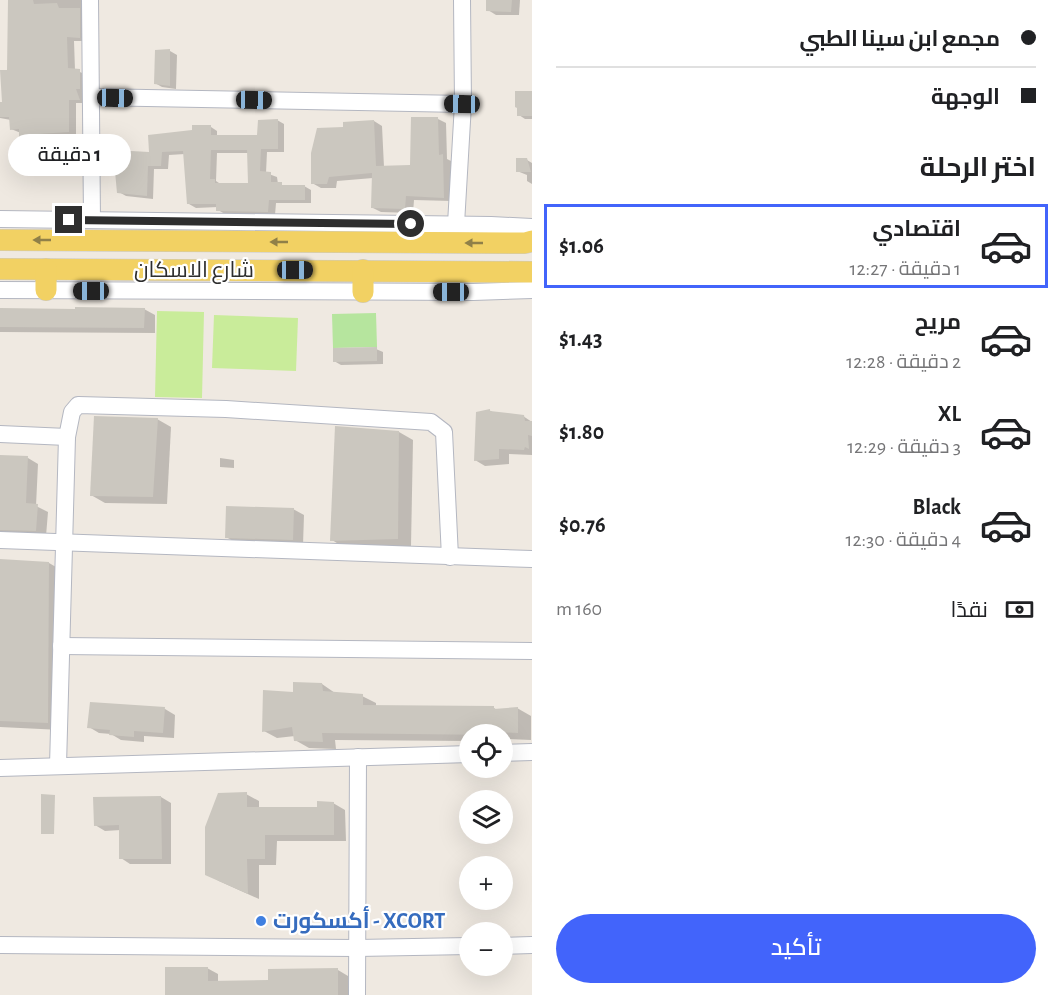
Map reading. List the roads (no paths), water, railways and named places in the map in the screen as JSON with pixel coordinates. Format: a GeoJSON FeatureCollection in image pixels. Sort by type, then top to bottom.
{"type":"FeatureCollection","features":[{"type":"Feature","properties":{"kind":"main road","name":"شارع الاسكان"},"geometry":{"type":"LineString","coordinates":[[0,240],[167,232],[407,242],[451,233],[525,243],[532,241]]}},
{"type":"Feature","properties":{"kind":"main road"},"geometry":{"type":"LineString","coordinates":[[447,271],[441,263],[440,256],[451,233]]}},
{"type":"Feature","properties":{"kind":"main road"},"geometry":{"type":"LineString","coordinates":[[407,242],[414,250],[416,257],[415,264],[410,271]]}},
{"type":"Feature","properties":{"kind":"main road","name":"شارع الاسكان"},"geometry":{"type":"LineString","coordinates":[[0,269],[46,280],[363,270],[532,272]]}},
{"type":"Feature","properties":{"kind":"main road"},"geometry":{"type":"LineString","coordinates":[[363,270],[363,292]]}},
{"type":"Feature","properties":{"kind":"street"},"geometry":{"type":"LineString","coordinates":[[90,0],[92,220]]}},
{"type":"Feature","properties":{"kind":"street"},"geometry":{"type":"LineString","coordinates":[[451,233],[462,104],[462,0]]}},
{"type":"Feature","properties":{"kind":"street"},"geometry":{"type":"LineString","coordinates":[[92,97],[462,104]]}},
{"type":"Feature","properties":{"kind":"street"},"geometry":{"type":"LineString","coordinates":[[0,219],[92,220],[167,232],[451,233],[532,227]]}},
{"type":"Feature","properties":{"kind":"street"},"geometry":{"type":"LineString","coordinates":[[0,290],[46,280],[363,292],[532,290]]}},
{"type":"Feature","properties":{"kind":"street"},"geometry":{"type":"LineString","coordinates":[[58,766],[68,437],[72,412],[78,405],[226,409],[431,422],[444,432],[450,557]]}},
{"type":"Feature","properties":{"kind":"street"},"geometry":{"type":"LineString","coordinates":[[0,434],[68,437]]}},
{"type":"Feature","properties":{"kind":"street"},"geometry":{"type":"LineString","coordinates":[[0,540],[532,560]]}},
{"type":"Feature","properties":{"kind":"street"},"geometry":{"type":"LineString","coordinates":[[62,646],[532,651]]}},
{"type":"Feature","properties":{"kind":"street"},"geometry":{"type":"LineString","coordinates":[[513,753],[532,752]]}},
{"type":"Feature","properties":{"kind":"street"},"geometry":{"type":"LineString","coordinates":[[0,768],[459,754]]}},
{"type":"Feature","properties":{"kind":"street"},"geometry":{"type":"LineString","coordinates":[[357,995],[358,757]]}},
{"type":"Feature","properties":{"kind":"street"},"geometry":{"type":"LineString","coordinates":[[0,945],[357,948],[459,946]]}},
{"type":"Feature","properties":{"kind":"street"},"geometry":{"type":"LineString","coordinates":[[513,946],[532,945]]}},
{"type":"Feature","properties":{"kind":"place","name":"أكسكورت - XCORT"},"geometry":{"type":"Point","coordinates":[261,921]}}]}
